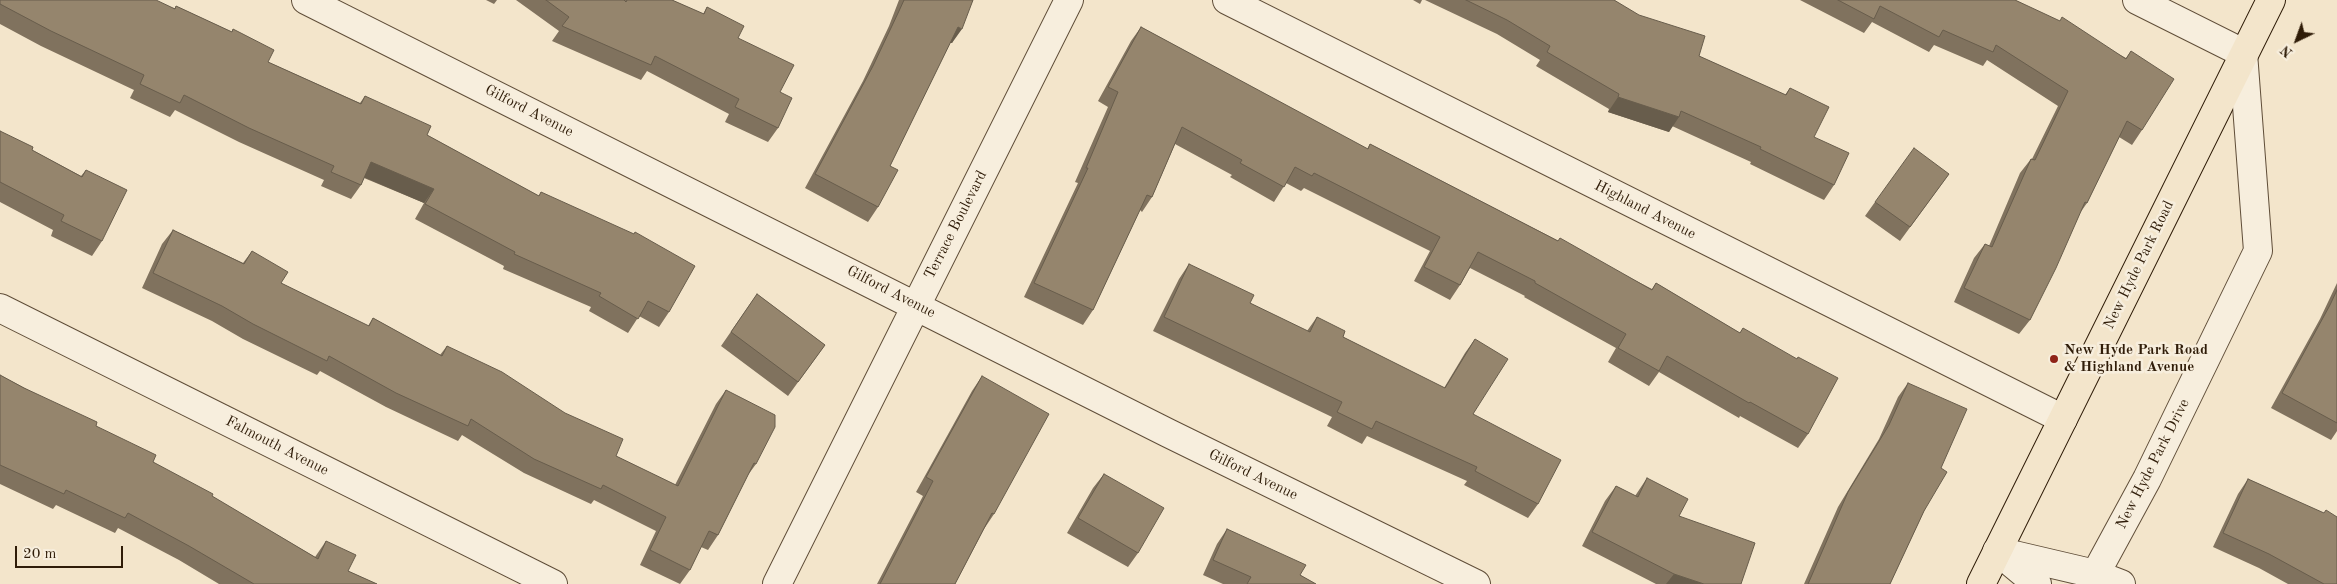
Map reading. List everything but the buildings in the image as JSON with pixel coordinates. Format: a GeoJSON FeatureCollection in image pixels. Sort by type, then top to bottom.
{"type":"FeatureCollection","features":[{"type":"Feature","properties":{"kind":"main road","name":"New Hyde Park Road"},"geometry":{"type":"LineString","coordinates":[[1981,584],[2243,53],[2271,0]]}},
{"type":"Feature","properties":{"kind":"street","name":"Gilford Avenue"},"geometry":{"type":"LineString","coordinates":[[306,0],[1176,437],[1476,584]]}},
{"type":"Feature","properties":{"kind":"street","name":"Terrace Boulevard"},"geometry":{"type":"LineString","coordinates":[[776,584],[1069,0]]}},
{"type":"Feature","properties":{"kind":"street","name":"Highland Avenue"},"geometry":{"type":"LineString","coordinates":[[1227,0],[2064,419]]}},
{"type":"Feature","properties":{"kind":"street"},"geometry":{"type":"LineString","coordinates":[[2137,0],[2243,53]]}},
{"type":"Feature","properties":{"kind":"street","name":"New Hyde Park Drive"},"geometry":{"type":"LineString","coordinates":[[2092,579],[2147,479],[2258,250],[2243,53]]}},
{"type":"Feature","properties":{"kind":"street","name":"Falmouth Avenue"},"geometry":{"type":"LineString","coordinates":[[0,308],[553,584]]}},
{"type":"Feature","properties":{"kind":"street"},"geometry":{"type":"LineString","coordinates":[[1997,551],[2092,579],[2121,584]]}},
{"type":"Feature","properties":{"kind":"street"},"geometry":{"type":"LineString","coordinates":[[1997,551],[2037,584]]}},
{"type":"Feature","properties":{"kind":"place","name":"New Hyde Park Road & Highland Avenue"},"geometry":{"type":"Point","coordinates":[2054,359]}}]}
